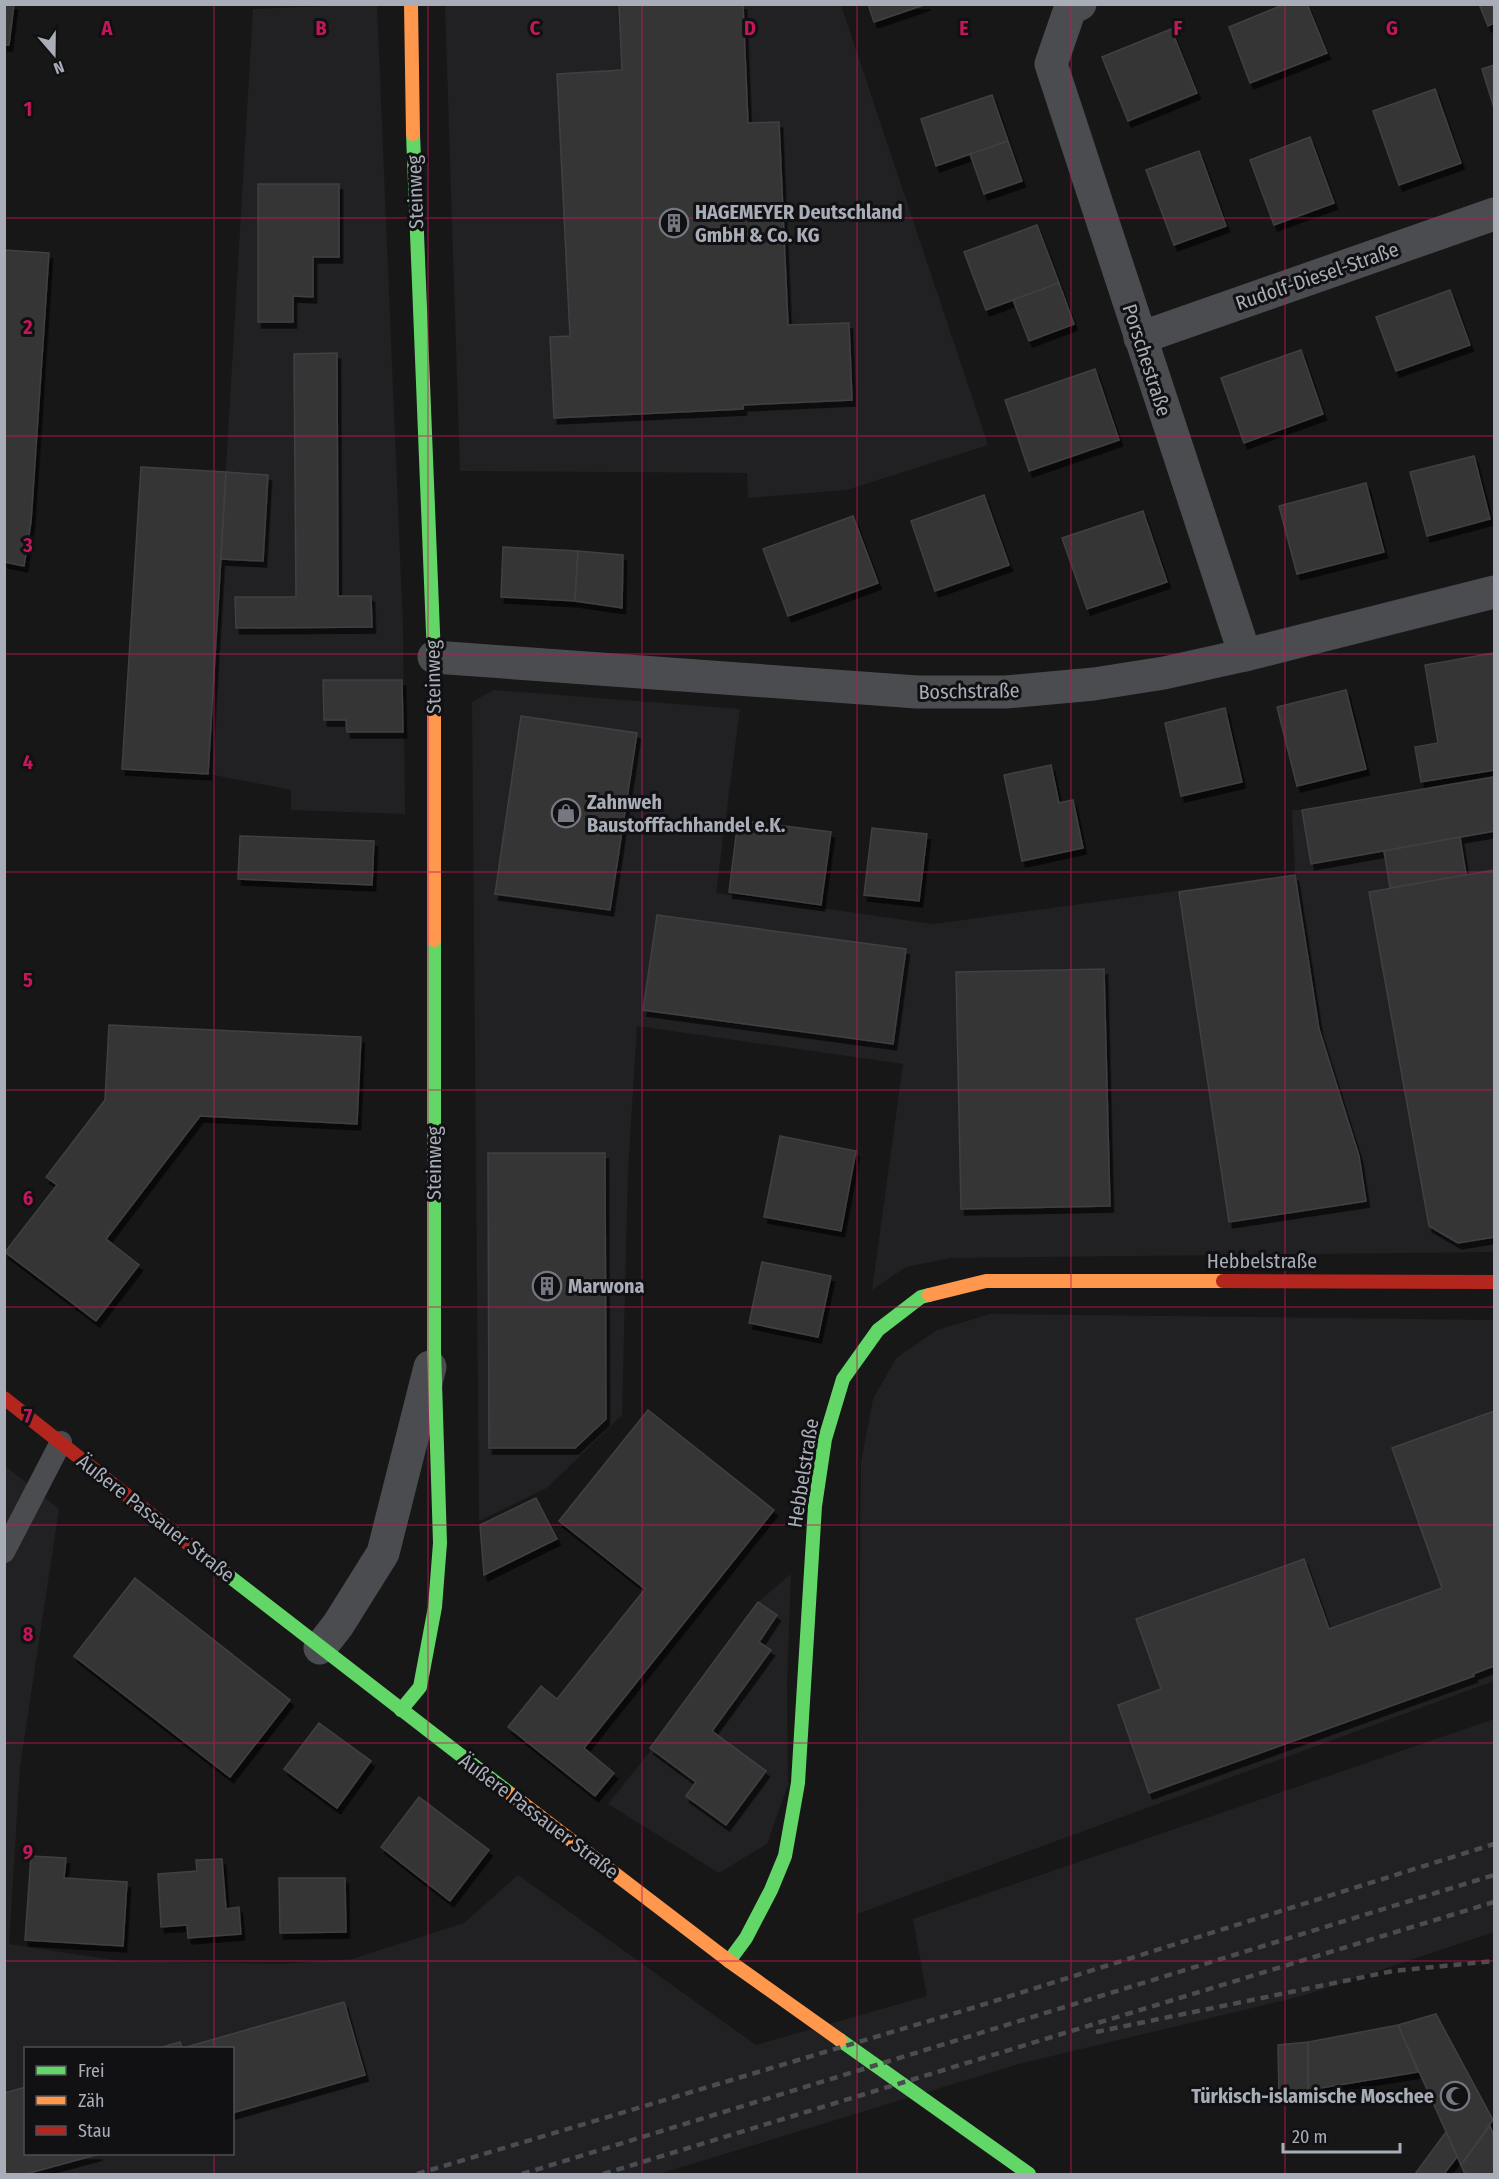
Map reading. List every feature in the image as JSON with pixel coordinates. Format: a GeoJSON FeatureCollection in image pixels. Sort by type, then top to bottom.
{"type":"FeatureCollection","features":[{"type":"Feature","properties":{"kind":"street","name":"Steinweg"},"geometry":{"type":"LineString","coordinates":[[401,1710],[420,1687],[435,1607],[440,1543],[434,1350],[434,657],[417,243],[411,4]]}},
{"type":"Feature","properties":{"kind":"street","name":"Porschestraße"},"geometry":{"type":"LineString","coordinates":[[1080,4],[1070,9],[1051,63],[1245,655]]}},
{"type":"Feature","properties":{"kind":"street","name":"Rudolf-Diesel-Straße"},"geometry":{"type":"LineString","coordinates":[[1140,338],[1494,214]]}},
{"type":"Feature","properties":{"kind":"street","name":"Boschstraße"},"geometry":{"type":"LineString","coordinates":[[434,657],[917,692],[1006,692],[1094,684],[1152,675],[1245,655],[1494,592]]}},
{"type":"Feature","properties":{"kind":"street","name":"Hebbelstraße"},"geometry":{"type":"LineString","coordinates":[[729,1961],[746,1938],[771,1890],[785,1856],[798,1783],[814,1506],[825,1438],[843,1378],[878,1330],[921,1297],[986,1281],[1494,1282]]}},
{"type":"Feature","properties":{"kind":"street","name":"Steinweg"},"geometry":{"type":"LineString","coordinates":[[320,1648],[338,1625],[383,1553],[434,1350]]}},
{"type":"Feature","properties":{"kind":"street","name":"Äußere Passauer Straße"},"geometry":{"type":"LineString","coordinates":[[4,1398],[320,1648],[729,1961],[1029,2175]]}},
{"type":"Feature","properties":{"kind":"lane","name":"Äußere Passauer Straße"},"geometry":{"type":"LineString","coordinates":[[4,1552],[61,1443]]}},
{"type":"Feature","properties":{"kind":"shaded area"},"geometry":{"type":"Polygon","coordinates":[[[377,5],[403,626],[405,814],[291,810],[291,790],[208,774],[253,9],[377,5]]]}},
{"type":"Feature","properties":{"kind":"shaded area"},"geometry":{"type":"Polygon","coordinates":[[[445,5],[841,5],[988,445],[847,490],[748,498],[747,473],[460,471],[445,5]]]}},
{"type":"Feature","properties":{"kind":"shaded area"},"geometry":{"type":"Polygon","coordinates":[[[494,690],[740,709],[716,893],[933,924],[1295,875],[1292,810],[1494,777],[1494,1252],[951,1258],[906,1267],[872,1290],[903,1064],[637,1026],[628,1171],[622,1415],[547,1488],[479,1521],[472,702],[494,690]]]}},
{"type":"Feature","properties":{"kind":"shaded area"},"geometry":{"type":"Polygon","coordinates":[[[990,1314],[1494,1320],[1494,1681],[857,1914],[861,1462],[873,1399],[896,1358],[937,1330],[990,1314]]]}},
{"type":"Feature","properties":{"kind":"shaded area"},"geometry":{"type":"Polygon","coordinates":[[[4,1465],[59,1509],[20,1767],[9,1944],[120,1961],[282,1964],[352,1959],[464,1923],[518,1875],[756,2045],[927,1996],[913,1919],[1494,1719],[1494,1932],[1306,1995],[1019,2064],[659,2174],[5,2174],[4,1465]]]}},
{"type":"Feature","properties":{"kind":"shaded area"},"geometry":{"type":"Polygon","coordinates":[[[791,1574],[787,1682],[788,1785],[767,1844],[719,1873],[608,1804],[652,1749],[758,1602],[791,1574]]]}},
{"type":"Feature","properties":{"kind":"building"},"geometry":{"type":"Polygon","coordinates":[[[4,4],[14,4],[9,45],[4,45],[4,4]]]}},
{"type":"Feature","properties":{"kind":"building","name":"HAGEMEYER Deutschland GmbH & Co. KG"},"geometry":{"type":"Polygon","coordinates":[[[619,4],[743,4],[748,123],[779,122],[788,325],[849,323],[852,400],[743,405],[743,409],[554,418],[550,337],[570,336],[557,74],[622,70],[619,4]]]}},
{"type":"Feature","properties":{"kind":"building"},"geometry":{"type":"Polygon","coordinates":[[[868,4],[927,4],[874,22],[868,4]]]}},
{"type":"Feature","properties":{"kind":"building"},"geometry":{"type":"Polygon","coordinates":[[[1285,4],[1307,4],[1327,53],[1250,83],[1229,27],[1285,4]]]}},
{"type":"Feature","properties":{"kind":"building"},"geometry":{"type":"Polygon","coordinates":[[[1479,4],[1494,4],[1494,23],[1488,26],[1479,4]]]}},
{"type":"Feature","properties":{"kind":"building"},"geometry":{"type":"Polygon","coordinates":[[[1171,29],[1197,93],[1128,121],[1102,57],[1171,29]]]}},
{"type":"Feature","properties":{"kind":"building"},"geometry":{"type":"Polygon","coordinates":[[[1494,65],[1494,108],[1482,69],[1494,65]]]}},
{"type":"Feature","properties":{"kind":"building"},"geometry":{"type":"Polygon","coordinates":[[[1435,89],[1461,163],[1399,185],[1373,111],[1435,89]]]}},
{"type":"Feature","properties":{"kind":"building"},"geometry":{"type":"Polygon","coordinates":[[[992,95],[1008,141],[936,166],[921,119],[992,95]]]}},
{"type":"Feature","properties":{"kind":"building"},"geometry":{"type":"Polygon","coordinates":[[[1310,137],[1334,203],[1274,225],[1250,160],[1310,137]]]}},
{"type":"Feature","properties":{"kind":"building"},"geometry":{"type":"Polygon","coordinates":[[[1008,141],[1022,181],[984,194],[970,154],[1008,141]]]}},
{"type":"Feature","properties":{"kind":"building"},"geometry":{"type":"Polygon","coordinates":[[[1199,151],[1226,226],[1174,245],[1146,170],[1199,151]]]}},
{"type":"Feature","properties":{"kind":"building"},"geometry":{"type":"Polygon","coordinates":[[[258,184],[339,184],[339,257],[313,257],[313,297],[293,296],[293,322],[258,322],[258,184]]]}},
{"type":"Feature","properties":{"kind":"building"},"geometry":{"type":"Polygon","coordinates":[[[1037,225],[1059,283],[986,310],[964,252],[1037,225]]]}},
{"type":"Feature","properties":{"kind":"building"},"geometry":{"type":"Polygon","coordinates":[[[4,250],[49,253],[31,522],[24,566],[4,562],[4,250]]]}},
{"type":"Feature","properties":{"kind":"building"},"geometry":{"type":"Polygon","coordinates":[[[1059,283],[1074,324],[1029,341],[1013,300],[1059,283]]]}},
{"type":"Feature","properties":{"kind":"building"},"geometry":{"type":"Polygon","coordinates":[[[1450,290],[1470,345],[1396,371],[1376,317],[1450,290]]]}},
{"type":"Feature","properties":{"kind":"building"},"geometry":{"type":"Polygon","coordinates":[[[1301,350],[1323,414],[1244,443],[1221,378],[1301,350]]]}},
{"type":"Feature","properties":{"kind":"building"},"geometry":{"type":"Polygon","coordinates":[[[337,353],[338,596],[371,596],[372,627],[236,628],[235,597],[296,597],[294,354],[337,353]]]}},
{"type":"Feature","properties":{"kind":"building"},"geometry":{"type":"Polygon","coordinates":[[[1095,369],[1119,440],[1029,471],[1005,400],[1095,369]]]}},
{"type":"Feature","properties":{"kind":"building"},"geometry":{"type":"Polygon","coordinates":[[[1474,456],[1490,519],[1427,536],[1410,472],[1474,456]]]}},
{"type":"Feature","properties":{"kind":"building"},"geometry":{"type":"Polygon","coordinates":[[[141,467],[226,472],[208,774],[122,769],[141,467]]]}},
{"type":"Feature","properties":{"kind":"building"},"geometry":{"type":"Polygon","coordinates":[[[226,472],[268,475],[263,561],[221,559],[226,472]]]}},
{"type":"Feature","properties":{"kind":"building"},"geometry":{"type":"Polygon","coordinates":[[[1366,483],[1384,552],[1297,574],[1279,506],[1366,483]]]}},
{"type":"Feature","properties":{"kind":"building"},"geometry":{"type":"Polygon","coordinates":[[[984,495],[1009,565],[935,591],[911,521],[984,495]]]}},
{"type":"Feature","properties":{"kind":"building"},"geometry":{"type":"Polygon","coordinates":[[[1143,511],[1167,582],[1087,609],[1062,538],[1143,511]]]}},
{"type":"Feature","properties":{"kind":"building"},"geometry":{"type":"Polygon","coordinates":[[[853,516],[878,583],[788,616],[763,549],[853,516]]]}},
{"type":"Feature","properties":{"kind":"building"},"geometry":{"type":"Polygon","coordinates":[[[503,547],[578,551],[575,601],[501,597],[503,547]]]}},
{"type":"Feature","properties":{"kind":"building"},"geometry":{"type":"Polygon","coordinates":[[[578,551],[623,555],[622,608],[575,601],[578,551]]]}},
{"type":"Feature","properties":{"kind":"building"},"geometry":{"type":"Polygon","coordinates":[[[1494,653],[1494,770],[1421,782],[1415,747],[1438,743],[1425,665],[1494,653]]]}},
{"type":"Feature","properties":{"kind":"building"},"geometry":{"type":"Polygon","coordinates":[[[323,680],[402,680],[403,732],[347,732],[346,720],[324,720],[323,680]]]}},
{"type":"Feature","properties":{"kind":"building"},"geometry":{"type":"Polygon","coordinates":[[[1346,690],[1366,769],[1297,786],[1277,707],[1346,690]]]}},
{"type":"Feature","properties":{"kind":"building"},"geometry":{"type":"Polygon","coordinates":[[[1225,708],[1242,782],[1181,796],[1165,723],[1225,708]]]}},
{"type":"Feature","properties":{"kind":"building","name":"Zahnweh Baustofffachhandel e.K."},"geometry":{"type":"Polygon","coordinates":[[[521,716],[637,733],[610,910],[495,894],[521,716]]]}},
{"type":"Feature","properties":{"kind":"building"},"geometry":{"type":"Polygon","coordinates":[[[1051,765],[1059,803],[1073,800],[1083,848],[1022,861],[1004,775],[1051,765]]]}},
{"type":"Feature","properties":{"kind":"building"},"geometry":{"type":"Polygon","coordinates":[[[1494,777],[1494,831],[1311,864],[1302,810],[1494,777]]]}},
{"type":"Feature","properties":{"kind":"building"},"geometry":{"type":"Polygon","coordinates":[[[738,820],[831,832],[821,905],[729,892],[738,820]]]}},
{"type":"Feature","properties":{"kind":"building"},"geometry":{"type":"Polygon","coordinates":[[[872,828],[927,834],[919,901],[864,895],[872,828]]]}},
{"type":"Feature","properties":{"kind":"building"},"geometry":{"type":"Polygon","coordinates":[[[240,836],[374,841],[372,885],[238,879],[240,836]]]}},
{"type":"Feature","properties":{"kind":"building"},"geometry":{"type":"Polygon","coordinates":[[[1460,837],[1466,875],[1390,888],[1384,851],[1460,837]]]}},
{"type":"Feature","properties":{"kind":"building"},"geometry":{"type":"Polygon","coordinates":[[[1494,870],[1494,1237],[1458,1243],[1429,1226],[1369,892],[1494,870]]]}},
{"type":"Feature","properties":{"kind":"building"},"geometry":{"type":"Polygon","coordinates":[[[1295,875],[1319,1029],[1359,1156],[1366,1201],[1229,1222],[1179,892],[1295,875]]]}},
{"type":"Feature","properties":{"kind":"building"},"geometry":{"type":"Polygon","coordinates":[[[657,915],[906,949],[893,1044],[643,1010],[657,915]]]}},
{"type":"Feature","properties":{"kind":"building"},"geometry":{"type":"Polygon","coordinates":[[[1104,969],[1110,1206],[961,1209],[956,972],[1104,969]]]}},
{"type":"Feature","properties":{"kind":"building"},"geometry":{"type":"Polygon","coordinates":[[[109,1025],[361,1037],[357,1124],[200,1116],[106,1239],[139,1265],[96,1321],[5,1252],[57,1185],[46,1177],[105,1100],[109,1025]]]}},
{"type":"Feature","properties":{"kind":"building"},"geometry":{"type":"Polygon","coordinates":[[[780,1136],[856,1151],[841,1231],[764,1217],[780,1136]]]}},
{"type":"Feature","properties":{"kind":"building","name":"Marwona"},"geometry":{"type":"Polygon","coordinates":[[[488,1153],[605,1153],[606,1419],[575,1448],[489,1448],[488,1153]]]}},
{"type":"Feature","properties":{"kind":"building"},"geometry":{"type":"Polygon","coordinates":[[[762,1262],[831,1276],[818,1337],[749,1323],[762,1262]]]}},
{"type":"Feature","properties":{"kind":"building"},"geometry":{"type":"Polygon","coordinates":[[[648,1410],[774,1510],[584,1748],[614,1773],[595,1796],[508,1727],[541,1686],[557,1699],[645,1589],[559,1521],[648,1410]]]}},
{"type":"Feature","properties":{"kind":"building"},"geometry":{"type":"Polygon","coordinates":[[[1494,1411],[1494,1666],[1473,1674],[1474,1676],[1149,1793],[1118,1705],[1161,1689],[1136,1619],[1304,1559],[1329,1629],[1442,1588],[1392,1448],[1494,1411]]]}},
{"type":"Feature","properties":{"kind":"building"},"geometry":{"type":"Polygon","coordinates":[[[536,1498],[557,1539],[484,1575],[480,1525],[536,1498]]]}},
{"type":"Feature","properties":{"kind":"building"},"geometry":{"type":"Polygon","coordinates":[[[135,1578],[290,1700],[230,1777],[74,1656],[135,1578]]]}},
{"type":"Feature","properties":{"kind":"building"},"geometry":{"type":"Polygon","coordinates":[[[758,1602],[777,1615],[759,1642],[771,1650],[712,1731],[766,1771],[726,1825],[686,1796],[696,1782],[650,1748],[758,1602]]]}},
{"type":"Feature","properties":{"kind":"building"},"geometry":{"type":"Polygon","coordinates":[[[319,1723],[371,1761],[337,1808],[284,1769],[319,1723]]]}},
{"type":"Feature","properties":{"kind":"building"},"geometry":{"type":"Polygon","coordinates":[[[419,1797],[489,1850],[450,1901],[381,1847],[419,1797]]]}},
{"type":"Feature","properties":{"kind":"building"},"geometry":{"type":"Polygon","coordinates":[[[31,1856],[66,1858],[64,1878],[127,1882],[123,1946],[25,1940],[31,1856]]]}},
{"type":"Feature","properties":{"kind":"building"},"geometry":{"type":"Polygon","coordinates":[[[222,1859],[226,1909],[239,1907],[241,1934],[188,1938],[187,1925],[161,1927],[158,1874],[197,1871],[196,1860],[222,1859]]]}},
{"type":"Feature","properties":{"kind":"building"},"geometry":{"type":"Polygon","coordinates":[[[279,1878],[345,1878],[346,1932],[280,1933],[279,1878]]]}},
{"type":"Feature","properties":{"kind":"building"},"geometry":{"type":"Polygon","coordinates":[[[344,2002],[365,2075],[234,2112],[234,2047],[186,2047],[344,2002]]]}},
{"type":"Feature","properties":{"kind":"building","name":"Türkisch-islamische Moschee"},"geometry":{"type":"Polygon","coordinates":[[[1436,2014],[1493,2120],[1461,2165],[1398,2025],[1436,2014]]]}},
{"type":"Feature","properties":{"kind":"building"},"geometry":{"type":"Polygon","coordinates":[[[1398,2025],[1418,2072],[1308,2090],[1308,2042],[1398,2025]]]}},
{"type":"Feature","properties":{"kind":"building"},"geometry":{"type":"Polygon","coordinates":[[[180,2042],[182,2047],[162,2047],[180,2042]]]}},
{"type":"Feature","properties":{"kind":"building"},"geometry":{"type":"Polygon","coordinates":[[[1308,2042],[1308,2090],[1279,2096],[1278,2045],[1308,2042]]]}},
{"type":"Feature","properties":{"kind":"building"},"geometry":{"type":"Polygon","coordinates":[[[24,2088],[24,2155],[95,2155],[26,2174],[4,2174],[4,2093],[24,2088]]]}},
{"type":"Feature","properties":{"kind":"building"},"geometry":{"type":"Polygon","coordinates":[[[1490,2126],[1494,2137],[1494,2174],[1465,2174],[1461,2165],[1490,2126]]]}},
{"type":"Feature","properties":{"kind":"building"},"geometry":{"type":"Polygon","coordinates":[[[1446,2132],[1457,2157],[1444,2174],[1415,2174],[1446,2132]]]}},
{"type":"Feature","properties":{"kind":"railway"},"geometry":{"type":"LineString","coordinates":[[417,2174],[969,2009],[1494,1844]]}},
{"type":"Feature","properties":{"kind":"railway"},"geometry":{"type":"LineString","coordinates":[[522,2174],[1494,1875]]}},
{"type":"Feature","properties":{"kind":"railway"},"geometry":{"type":"LineString","coordinates":[[603,2174],[1494,1902]]}},
{"type":"Feature","properties":{"kind":"railway"},"geometry":{"type":"LineString","coordinates":[[1096,2032],[1393,1971],[1494,1961]]}},
{"type":"Feature","properties":{"kind":"traffic: fast"},"geometry":{"type":"LineString","coordinates":[[413,134],[434,706]]}},
{"type":"Feature","properties":{"kind":"traffic: fast"},"geometry":{"type":"LineString","coordinates":[[401,1710],[420,1687],[435,1607],[440,1543],[434,1350],[434,940]]}},
{"type":"Feature","properties":{"kind":"traffic: fast"},"geometry":{"type":"LineString","coordinates":[[729,1961],[746,1938],[771,1890],[785,1856],[798,1783],[815,1506],[825,1439],[843,1379],[878,1330],[921,1297],[929,1295]]}},
{"type":"Feature","properties":{"kind":"traffic: fast"},"geometry":{"type":"LineString","coordinates":[[216,1566],[512,1795]]}},
{"type":"Feature","properties":{"kind":"traffic: fast"},"geometry":{"type":"LineString","coordinates":[[840,2040],[1029,2174]]}},
{"type":"Feature","properties":{"kind":"traffic: slow"},"geometry":{"type":"LineString","coordinates":[[411,4],[413,134]]}},
{"type":"Feature","properties":{"kind":"traffic: slow"},"geometry":{"type":"LineString","coordinates":[[434,706],[434,940]]}},
{"type":"Feature","properties":{"kind":"traffic: slow"},"geometry":{"type":"LineString","coordinates":[[929,1295],[986,1281],[1223,1281]]}},
{"type":"Feature","properties":{"kind":"traffic: slow"},"geometry":{"type":"LineString","coordinates":[[512,1795],[729,1961],[840,2040]]}},
{"type":"Feature","properties":{"kind":"traffic: jam"},"geometry":{"type":"LineString","coordinates":[[1223,1281],[1494,1282]]}},
{"type":"Feature","properties":{"kind":"traffic: jam"},"geometry":{"type":"LineString","coordinates":[[4,1398],[216,1566]]}},
{"type":"Feature","properties":{"kind":"place","name":"HAGEMEYER Deutschland GmbH & Co. KG"},"geometry":{"type":"Point","coordinates":[674,223]}},
{"type":"Feature","properties":{"kind":"place","name":"Zahnweh Baustofffachhandel e.K."},"geometry":{"type":"Point","coordinates":[566,813]}},
{"type":"Feature","properties":{"kind":"place","name":"Marwona"},"geometry":{"type":"Point","coordinates":[547,1286]}},
{"type":"Feature","properties":{"kind":"place","name":"Türkisch-islamische Moschee"},"geometry":{"type":"Point","coordinates":[1455,2096]}}]}
